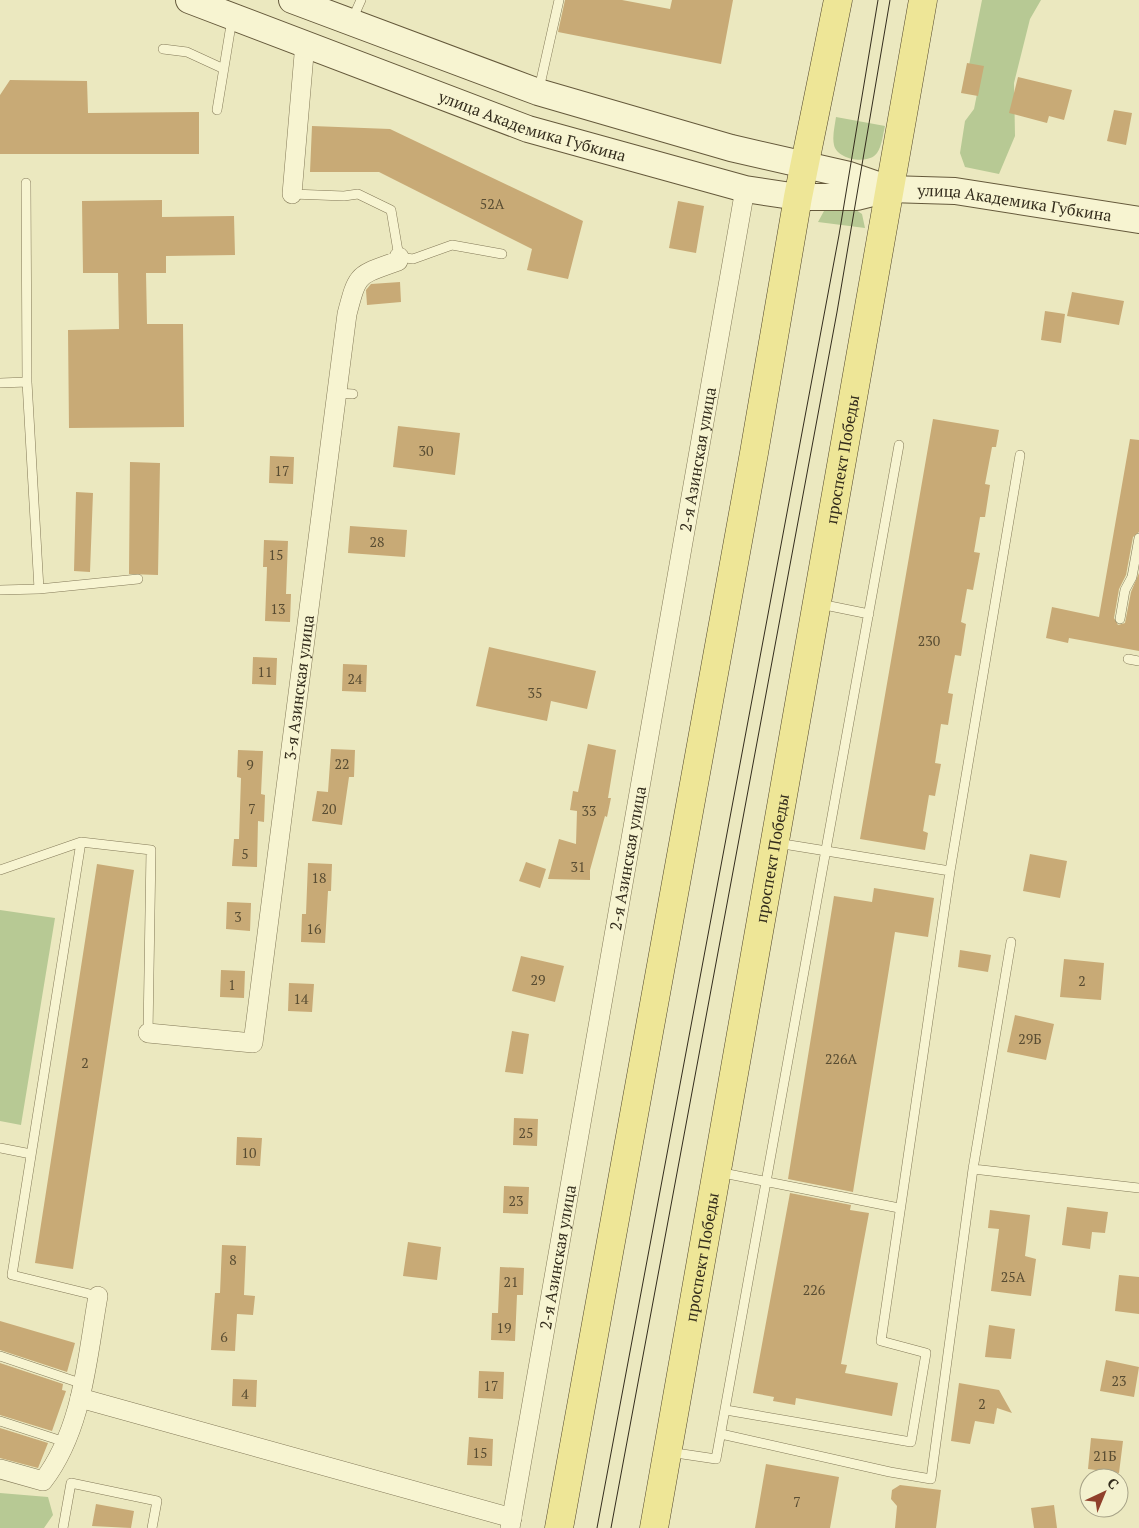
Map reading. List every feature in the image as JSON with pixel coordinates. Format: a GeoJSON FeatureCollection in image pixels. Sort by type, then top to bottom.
{"type":"FeatureCollection","features":[{"type":"Feature","properties":{"kind":"main road"},"geometry":{"type":"LineString","coordinates":[[559,1528],[754,453],[798,197],[838,0]]}},
{"type":"Feature","properties":{"kind":"main road","name":"проспект Победы"},"geometry":{"type":"LineString","coordinates":[[654,1528],[776,843],[889,189],[924,0]]}},
{"type":"Feature","properties":{"kind":"street","name":"улица Академика Губкина"},"geometry":{"type":"LineString","coordinates":[[189,0],[528,129],[745,189],[798,197],[857,197],[889,189],[955,191],[1139,220]]}},
{"type":"Feature","properties":{"kind":"street","name":"улица Академика Губкина"},"geometry":{"type":"LineString","coordinates":[[292,0],[356,11],[538,92],[731,148],[860,178],[889,189]]}},
{"type":"Feature","properties":{"kind":"street"},"geometry":{"type":"LineString","coordinates":[[292,194],[305,43]]}},
{"type":"Feature","properties":{"kind":"street","name":"2-я Азинская улица"},"geometry":{"type":"LineString","coordinates":[[511,1523],[745,189]]}},
{"type":"Feature","properties":{"kind":"street","name":"3-я Азинская улица"},"geometry":{"type":"LineString","coordinates":[[148,1033],[253,1043],[345,394],[347,314],[355,283],[365,273],[398,261],[399,257]]}},
{"type":"Feature","properties":{"kind":"street"},"geometry":{"type":"LineString","coordinates":[[0,1469],[43,1481],[52,1469],[65,1442],[82,1391],[98,1296]]}},
{"type":"Feature","properties":{"kind":"street"},"geometry":{"type":"LineString","coordinates":[[82,1391],[511,1523]]}},
{"type":"Feature","properties":{"kind":"lane"},"geometry":{"type":"LineString","coordinates":[[538,92],[559,0]]}},
{"type":"Feature","properties":{"kind":"lane"},"geometry":{"type":"LineString","coordinates":[[217,110],[233,16]]}},
{"type":"Feature","properties":{"kind":"lane"},"geometry":{"type":"LineString","coordinates":[[163,49],[187,52],[224,69]]}},
{"type":"Feature","properties":{"kind":"lane"},"geometry":{"type":"LineString","coordinates":[[26,183],[27,382],[39,588]]}},
{"type":"Feature","properties":{"kind":"lane"},"geometry":{"type":"LineString","coordinates":[[292,194],[344,196],[358,194],[391,210],[399,257],[413,259],[452,245],[502,254]]}},
{"type":"Feature","properties":{"kind":"lane"},"geometry":{"type":"LineString","coordinates":[[0,383],[27,382]]}},
{"type":"Feature","properties":{"kind":"lane"},"geometry":{"type":"LineString","coordinates":[[668,1451],[716,1459],[899,445]]}},
{"type":"Feature","properties":{"kind":"lane"},"geometry":{"type":"LineString","coordinates":[[726,1410],[911,1442],[926,1353],[881,1341],[950,871],[1020,455]]}},
{"type":"Feature","properties":{"kind":"lane"},"geometry":{"type":"LineString","coordinates":[[1120,619],[1125,590],[1132,577],[1139,543]]}},
{"type":"Feature","properties":{"kind":"lane"},"geometry":{"type":"LineString","coordinates":[[0,590],[138,579]]}},
{"type":"Feature","properties":{"kind":"lane"},"geometry":{"type":"LineString","coordinates":[[817,603],[868,614]]}},
{"type":"Feature","properties":{"kind":"lane"},"geometry":{"type":"LineString","coordinates":[[1128,659],[1139,661]]}},
{"type":"Feature","properties":{"kind":"lane"},"geometry":{"type":"LineString","coordinates":[[0,870],[81,842],[151,850],[148,1033]]}},
{"type":"Feature","properties":{"kind":"lane"},"geometry":{"type":"LineString","coordinates":[[81,842],[12,1275],[98,1296]]}},
{"type":"Feature","properties":{"kind":"lane"},"geometry":{"type":"LineString","coordinates":[[776,843],[950,871]]}},
{"type":"Feature","properties":{"kind":"lane"},"geometry":{"type":"LineString","coordinates":[[721,1434],[890,1472],[931,1479],[973,1169],[1012,942]]}},
{"type":"Feature","properties":{"kind":"lane"},"geometry":{"type":"LineString","coordinates":[[0,1148],[31,1154]]}},
{"type":"Feature","properties":{"kind":"lane"},"geometry":{"type":"LineString","coordinates":[[973,1169],[1139,1188]]}},
{"type":"Feature","properties":{"kind":"lane"},"geometry":{"type":"LineString","coordinates":[[717,1172],[900,1208]]}},
{"type":"Feature","properties":{"kind":"lane"},"geometry":{"type":"LineString","coordinates":[[0,1356],[82,1391]]}},
{"type":"Feature","properties":{"kind":"lane"},"geometry":{"type":"LineString","coordinates":[[0,1421],[65,1442]]}},
{"type":"Feature","properties":{"kind":"lane"},"geometry":{"type":"LineString","coordinates":[[63,1528],[71,1483],[157,1501],[152,1528]]}},
{"type":"Feature","properties":{"kind":"green space"},"geometry":{"type":"Polygon","coordinates":[[[982,0],[1041,0],[1030,19],[1014,83],[1015,136],[999,174],[965,167],[960,153],[965,121],[974,109],[982,69],[969,65],[982,0]]]}},
{"type":"Feature","properties":{"kind":"green space"},"geometry":{"type":"Polygon","coordinates":[[[836,117],[885,126],[877,153],[873,157],[861,160],[847,157],[836,150],[833,134],[836,117]]]}},
{"type":"Feature","properties":{"kind":"green space"},"geometry":{"type":"Polygon","coordinates":[[[833,206],[850,206],[862,214],[865,228],[818,222],[824,211],[833,206]]]}},
{"type":"Feature","properties":{"kind":"green space"},"geometry":{"type":"Polygon","coordinates":[[[0,910],[55,918],[21,1125],[0,1121],[0,910]]]}},
{"type":"Feature","properties":{"kind":"green space"},"geometry":{"type":"Polygon","coordinates":[[[0,1493],[48,1497],[53,1515],[44,1528],[0,1528],[0,1493]]]}},
{"type":"Feature","properties":{"kind":"building"},"geometry":{"type":"Polygon","coordinates":[[[565,0],[622,0],[670,9],[672,0],[733,0],[721,64],[558,32],[565,0]]]}},
{"type":"Feature","properties":{"kind":"building"},"geometry":{"type":"Polygon","coordinates":[[[967,63],[984,66],[978,96],[961,93],[967,63]]]}},
{"type":"Feature","properties":{"kind":"building"},"geometry":{"type":"Polygon","coordinates":[[[1018,77],[1072,90],[1064,120],[1049,116],[1047,123],[1009,113],[1018,77]]]}},
{"type":"Feature","properties":{"kind":"building"},"geometry":{"type":"Polygon","coordinates":[[[10,80],[87,81],[88,113],[199,112],[199,154],[0,154],[0,95],[10,80]]]}},
{"type":"Feature","properties":{"kind":"building"},"geometry":{"type":"Polygon","coordinates":[[[1114,110],[1132,113],[1126,145],[1107,141],[1114,110]]]}},
{"type":"Feature","properties":{"kind":"building"},"geometry":{"type":"Polygon","coordinates":[[[312,126],[390,129],[583,221],[568,279],[527,270],[532,249],[379,172],[310,172],[312,126]]]}},
{"type":"Feature","properties":{"kind":"building"},"geometry":{"type":"Polygon","coordinates":[[[162,200],[162,217],[234,216],[235,255],[166,256],[166,273],[146,273],[147,324],[183,324],[184,427],[69,428],[68,330],[119,329],[118,273],[83,273],[82,201],[162,200]]]}},
{"type":"Feature","properties":{"kind":"building"},"geometry":{"type":"Polygon","coordinates":[[[678,201],[704,206],[696,253],[669,248],[678,201]]]}},
{"type":"Feature","properties":{"kind":"building"},"geometry":{"type":"Polygon","coordinates":[[[400,282],[401,302],[367,305],[366,290],[371,284],[400,282]]]}},
{"type":"Feature","properties":{"kind":"building"},"geometry":{"type":"Polygon","coordinates":[[[1072,292],[1124,301],[1119,325],[1067,316],[1072,292]]]}},
{"type":"Feature","properties":{"kind":"building"},"geometry":{"type":"Polygon","coordinates":[[[1045,311],[1065,314],[1061,343],[1041,340],[1045,311]]]}},
{"type":"Feature","properties":{"kind":"building"},"geometry":{"type":"Polygon","coordinates":[[[933,419],[999,430],[996,447],[992,447],[985,484],[990,485],[985,517],[980,517],[974,552],[980,553],[973,590],[967,589],[961,622],[966,624],[961,656],[955,655],[948,693],[953,694],[948,725],[941,724],[935,763],[941,764],[935,796],[929,795],[923,831],[928,833],[925,850],[860,839],[933,419]]]}},
{"type":"Feature","properties":{"kind":"building"},"geometry":{"type":"Polygon","coordinates":[[[398,426],[460,433],[455,475],[393,467],[398,426]]]}},
{"type":"Feature","properties":{"kind":"building"},"geometry":{"type":"Polygon","coordinates":[[[1130,439],[1139,440],[1139,532],[1133,537],[1126,575],[1119,589],[1114,618],[1118,625],[1125,623],[1131,592],[1139,573],[1139,651],[1069,638],[1068,643],[1046,638],[1052,607],[1099,617],[1130,439]]]}},
{"type":"Feature","properties":{"kind":"building"},"geometry":{"type":"Polygon","coordinates":[[[270,456],[294,457],[293,484],[269,483],[270,456]]]}},
{"type":"Feature","properties":{"kind":"building"},"geometry":{"type":"Polygon","coordinates":[[[130,462],[160,463],[158,575],[129,574],[130,462]]]}},
{"type":"Feature","properties":{"kind":"building"},"geometry":{"type":"Polygon","coordinates":[[[76,492],[93,493],[90,572],[74,571],[76,492]]]}},
{"type":"Feature","properties":{"kind":"building"},"geometry":{"type":"Polygon","coordinates":[[[350,526],[407,530],[405,557],[348,553],[350,526]]]}},
{"type":"Feature","properties":{"kind":"building"},"geometry":{"type":"Polygon","coordinates":[[[264,540],[288,541],[286,594],[291,594],[290,622],[265,621],[267,567],[263,567],[264,540]]]}},
{"type":"Feature","properties":{"kind":"building"},"geometry":{"type":"Polygon","coordinates":[[[489,647],[596,671],[587,709],[551,701],[547,721],[476,706],[489,647]]]}},
{"type":"Feature","properties":{"kind":"building"},"geometry":{"type":"Polygon","coordinates":[[[253,657],[277,658],[276,685],[252,684],[253,657]]]}},
{"type":"Feature","properties":{"kind":"building"},"geometry":{"type":"Polygon","coordinates":[[[343,664],[367,665],[366,692],[342,691],[343,664]]]}},
{"type":"Feature","properties":{"kind":"building"},"geometry":{"type":"Polygon","coordinates":[[[588,744],[616,750],[608,798],[611,798],[590,870],[590,880],[548,879],[559,839],[576,844],[577,811],[570,810],[573,791],[578,792],[588,744]]]}},
{"type":"Feature","properties":{"kind":"building"},"geometry":{"type":"Polygon","coordinates":[[[331,749],[355,750],[354,777],[349,777],[342,825],[312,821],[317,791],[328,792],[331,749]]]}},
{"type":"Feature","properties":{"kind":"building"},"geometry":{"type":"Polygon","coordinates":[[[238,750],[263,751],[261,794],[265,795],[264,822],[258,821],[257,867],[232,866],[234,839],[239,839],[241,778],[237,777],[238,750]]]}},
{"type":"Feature","properties":{"kind":"building"},"geometry":{"type":"Polygon","coordinates":[[[1030,854],[1067,861],[1060,898],[1023,891],[1030,854]]]}},
{"type":"Feature","properties":{"kind":"building"},"geometry":{"type":"Polygon","coordinates":[[[526,862],[546,869],[540,888],[519,881],[526,862]]]}},
{"type":"Feature","properties":{"kind":"building"},"geometry":{"type":"Polygon","coordinates":[[[308,863],[332,864],[331,891],[328,891],[325,943],[301,942],[302,914],[306,914],[308,863]]]}},
{"type":"Feature","properties":{"kind":"building"},"geometry":{"type":"Polygon","coordinates":[[[97,864],[134,870],[73,1269],[35,1263],[97,864]]]}},
{"type":"Feature","properties":{"kind":"building"},"geometry":{"type":"Polygon","coordinates":[[[874,888],[934,898],[928,937],[895,932],[853,1192],[788,1179],[834,896],[872,902],[874,888]]]}},
{"type":"Feature","properties":{"kind":"building"},"geometry":{"type":"Polygon","coordinates":[[[227,902],[251,903],[250,931],[226,929],[227,902]]]}},
{"type":"Feature","properties":{"kind":"building"},"geometry":{"type":"Polygon","coordinates":[[[960,950],[991,955],[988,972],[958,967],[960,950]]]}},
{"type":"Feature","properties":{"kind":"building"},"geometry":{"type":"Polygon","coordinates":[[[521,956],[564,966],[555,1002],[512,991],[521,956]]]}},
{"type":"Feature","properties":{"kind":"building"},"geometry":{"type":"Polygon","coordinates":[[[1064,959],[1104,963],[1101,1000],[1060,997],[1064,959]]]}},
{"type":"Feature","properties":{"kind":"building"},"geometry":{"type":"Polygon","coordinates":[[[221,970],[245,971],[244,998],[220,997],[221,970]]]}},
{"type":"Feature","properties":{"kind":"building"},"geometry":{"type":"Polygon","coordinates":[[[289,983],[314,984],[312,1012],[288,1011],[289,983]]]}},
{"type":"Feature","properties":{"kind":"building"},"geometry":{"type":"Polygon","coordinates":[[[1015,1015],[1054,1024],[1046,1060],[1007,1052],[1015,1015]]]}},
{"type":"Feature","properties":{"kind":"building"},"geometry":{"type":"Polygon","coordinates":[[[512,1031],[529,1034],[523,1074],[505,1072],[512,1031]]]}},
{"type":"Feature","properties":{"kind":"building"},"geometry":{"type":"Polygon","coordinates":[[[514,1118],[538,1119],[537,1146],[513,1145],[514,1118]]]}},
{"type":"Feature","properties":{"kind":"building"},"geometry":{"type":"Polygon","coordinates":[[[237,1137],[262,1138],[260,1166],[236,1165],[237,1137]]]}},
{"type":"Feature","properties":{"kind":"building"},"geometry":{"type":"Polygon","coordinates":[[[504,1186],[529,1187],[528,1214],[503,1213],[504,1186]]]}},
{"type":"Feature","properties":{"kind":"building"},"geometry":{"type":"Polygon","coordinates":[[[790,1193],[851,1205],[850,1210],[869,1213],[841,1364],[847,1365],[845,1373],[898,1383],[892,1416],[796,1398],[795,1405],[773,1401],[774,1397],[753,1393],[790,1193]]]}},
{"type":"Feature","properties":{"kind":"building"},"geometry":{"type":"Polygon","coordinates":[[[1067,1207],[1108,1212],[1105,1233],[1092,1232],[1090,1249],[1062,1245],[1067,1207]]]}},
{"type":"Feature","properties":{"kind":"building"},"geometry":{"type":"Polygon","coordinates":[[[990,1210],[1030,1215],[1025,1256],[1036,1259],[1031,1296],[991,1291],[999,1229],[988,1228],[990,1210]]]}},
{"type":"Feature","properties":{"kind":"building"},"geometry":{"type":"Polygon","coordinates":[[[408,1242],[441,1247],[437,1280],[403,1276],[408,1242]]]}},
{"type":"Feature","properties":{"kind":"building"},"geometry":{"type":"Polygon","coordinates":[[[222,1245],[246,1246],[244,1295],[255,1296],[253,1315],[237,1314],[235,1351],[211,1350],[215,1293],[220,1293],[222,1245]]]}},
{"type":"Feature","properties":{"kind":"building"},"geometry":{"type":"Polygon","coordinates":[[[500,1267],[524,1268],[523,1295],[517,1295],[515,1341],[491,1340],[492,1313],[498,1313],[500,1267]]]}},
{"type":"Feature","properties":{"kind":"building"},"geometry":{"type":"Polygon","coordinates":[[[1119,1275],[1139,1277],[1139,1314],[1115,1311],[1119,1275]]]}},
{"type":"Feature","properties":{"kind":"building"},"geometry":{"type":"Polygon","coordinates":[[[0,1321],[75,1343],[67,1372],[0,1350],[0,1321]]]}},
{"type":"Feature","properties":{"kind":"building"},"geometry":{"type":"Polygon","coordinates":[[[989,1325],[1015,1329],[1011,1359],[985,1357],[989,1325]]]}},
{"type":"Feature","properties":{"kind":"building"},"geometry":{"type":"Polygon","coordinates":[[[1106,1360],[1139,1367],[1134,1397],[1100,1391],[1106,1360]]]}},
{"type":"Feature","properties":{"kind":"building"},"geometry":{"type":"Polygon","coordinates":[[[0,1363],[63,1384],[62,1390],[66,1391],[52,1431],[0,1415],[0,1363]]]}},
{"type":"Feature","properties":{"kind":"building"},"geometry":{"type":"Polygon","coordinates":[[[479,1371],[504,1372],[503,1399],[478,1398],[479,1371]]]}},
{"type":"Feature","properties":{"kind":"building"},"geometry":{"type":"Polygon","coordinates":[[[233,1379],[257,1380],[256,1407],[232,1406],[233,1379]]]}},
{"type":"Feature","properties":{"kind":"building"},"geometry":{"type":"Polygon","coordinates":[[[959,1383],[999,1390],[1012,1413],[997,1408],[994,1424],[975,1421],[970,1444],[951,1441],[959,1383]]]}},
{"type":"Feature","properties":{"kind":"building"},"geometry":{"type":"Polygon","coordinates":[[[0,1428],[48,1443],[38,1468],[0,1458],[0,1428]]]}},
{"type":"Feature","properties":{"kind":"building"},"geometry":{"type":"Polygon","coordinates":[[[469,1437],[493,1439],[492,1466],[467,1465],[469,1437]]]}},
{"type":"Feature","properties":{"kind":"building"},"geometry":{"type":"Polygon","coordinates":[[[1091,1438],[1123,1441],[1120,1468],[1088,1468],[1091,1438]]]}},
{"type":"Feature","properties":{"kind":"building"},"geometry":{"type":"Polygon","coordinates":[[[766,1464],[839,1477],[830,1528],[755,1528],[766,1464]]]}},
{"type":"Feature","properties":{"kind":"building"},"geometry":{"type":"Polygon","coordinates":[[[900,1485],[941,1490],[936,1528],[895,1528],[897,1506],[891,1499],[892,1490],[900,1485]]]}},
{"type":"Feature","properties":{"kind":"building"},"geometry":{"type":"Polygon","coordinates":[[[96,1504],[134,1511],[131,1528],[92,1526],[96,1504]]]}},
{"type":"Feature","properties":{"kind":"building"},"geometry":{"type":"Polygon","coordinates":[[[1054,1505],[1057,1528],[1034,1528],[1031,1508],[1054,1505]]]}},
{"type":"Feature","properties":{"kind":"tram line"},"geometry":{"type":"LineString","coordinates":[[597,1528],[839,235],[878,0]]}},
{"type":"Feature","properties":{"kind":"tram line"},"geometry":{"type":"LineString","coordinates":[[611,1528],[837,312],[890,0]]}}]}
